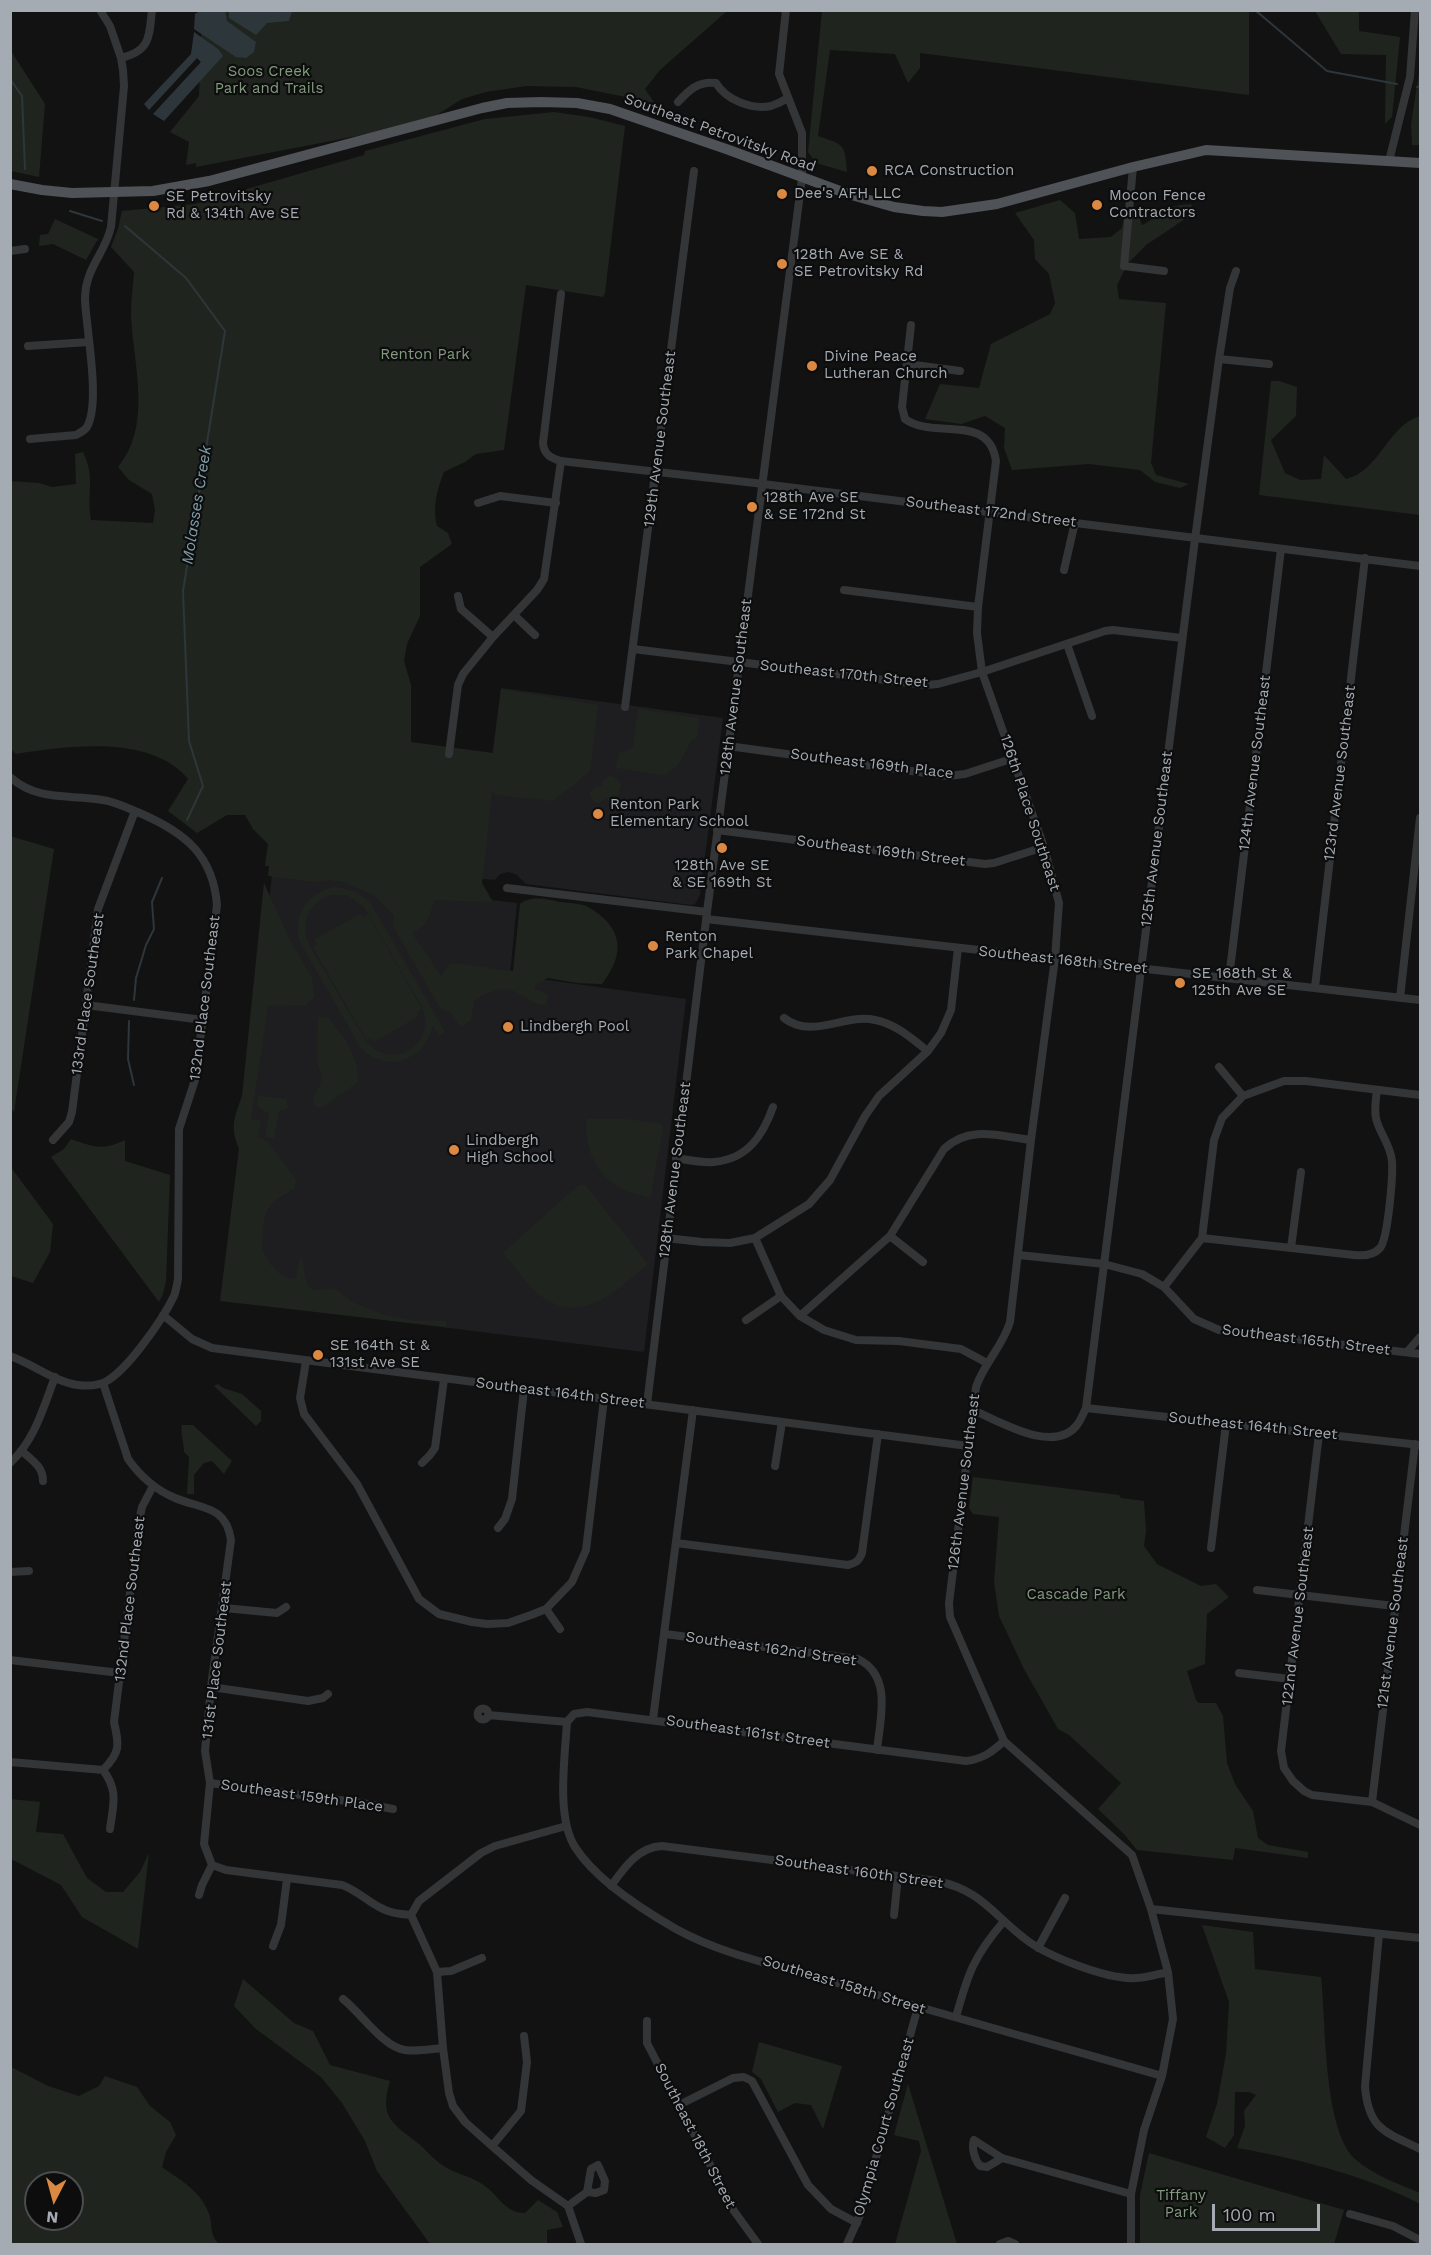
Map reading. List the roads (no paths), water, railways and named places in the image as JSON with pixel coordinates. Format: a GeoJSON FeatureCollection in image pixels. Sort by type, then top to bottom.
{"type":"FeatureCollection","features":[{"type":"Feature","properties":{"kind":"main road","name":"Southeast Petrovitsky Road"},"geometry":{"type":"LineString","coordinates":[[10,184],[49,191],[113,193],[153,191],[209,181],[482,108],[507,103],[540,102],[610,109],[848,194],[894,207],[942,212],[997,204],[1181,155],[1219,150],[1420,163]]}},
{"type":"Feature","properties":{"kind":"street"},"geometry":{"type":"LineString","coordinates":[[30,439],[76,435],[87,427],[89,420],[93,383],[85,299],[86,282],[96,258],[108,239],[124,86],[122,58],[110,26],[100,10]]}},
{"type":"Feature","properties":{"kind":"street"},"geometry":{"type":"LineString","coordinates":[[122,58],[135,55],[149,39],[152,10]]}},
{"type":"Feature","properties":{"kind":"street","name":"128th Avenue Southeast"},"geometry":{"type":"LineString","coordinates":[[647,1404],[706,916],[802,178],[802,133],[781,81],[779,68],[786,10]]}},
{"type":"Feature","properties":{"kind":"street"},"geometry":{"type":"LineString","coordinates":[[1389,161],[1410,77],[1415,10]]}},
{"type":"Feature","properties":{"kind":"street"},"geometry":{"type":"LineString","coordinates":[[678,102],[690,89],[709,82],[716,83],[720,91],[729,98],[752,106],[772,106],[788,98]]}},
{"type":"Feature","properties":{"kind":"street"},"geometry":{"type":"LineString","coordinates":[[1133,167],[1124,266],[1164,271]]}},
{"type":"Feature","properties":{"kind":"street","name":"129th Avenue Southeast"},"geometry":{"type":"LineString","coordinates":[[625,706],[694,171]]}},
{"type":"Feature","properties":{"kind":"street"},"geometry":{"type":"LineString","coordinates":[[10,251],[25,249]]}},
{"type":"Feature","properties":{"kind":"street","name":"125th Avenue Southeast"},"geometry":{"type":"LineString","coordinates":[[1086,1408],[1218,359],[1230,288],[1236,271]]}},
{"type":"Feature","properties":{"kind":"street"},"geometry":{"type":"LineString","coordinates":[[449,753],[458,686],[463,674],[493,637],[537,590],[544,579],[561,461],[551,458],[543,449],[543,443],[561,294]]}},
{"type":"Feature","properties":{"kind":"street"},"geometry":{"type":"LineString","coordinates":[[911,325],[907,364],[960,371]]}},
{"type":"Feature","properties":{"kind":"street"},"geometry":{"type":"LineString","coordinates":[[28,346],[89,342]]}},
{"type":"Feature","properties":{"kind":"street"},"geometry":{"type":"LineString","coordinates":[[1218,359],[1269,364]]}},
{"type":"Feature","properties":{"kind":"street","name":"126th Place Southeast"},"geometry":{"type":"LineString","coordinates":[[907,364],[902,407],[906,419],[917,425],[982,435],[991,444],[996,461],[978,607],[977,646],[982,672],[1044,847],[1059,903],[1055,958]]}},
{"type":"Feature","properties":{"kind":"street","name":"Southeast 172nd Street"},"geometry":{"type":"LineString","coordinates":[[561,461],[1075,522],[1420,566]]}},
{"type":"Feature","properties":{"kind":"street"},"geometry":{"type":"LineString","coordinates":[[478,503],[500,496],[556,503]]}},
{"type":"Feature","properties":{"kind":"street"},"geometry":{"type":"LineString","coordinates":[[1064,570],[1075,522]]}},
{"type":"Feature","properties":{"kind":"street","name":"124th Avenue Southeast"},"geometry":{"type":"LineString","coordinates":[[1229,978],[1281,549]]}},
{"type":"Feature","properties":{"kind":"street","name":"123rd Avenue Southeast"},"geometry":{"type":"LineString","coordinates":[[1315,987],[1365,558]]}},
{"type":"Feature","properties":{"kind":"street"},"geometry":{"type":"LineString","coordinates":[[844,590],[978,607]]}},
{"type":"Feature","properties":{"kind":"street"},"geometry":{"type":"LineString","coordinates":[[458,596],[461,609],[493,637]]}},
{"type":"Feature","properties":{"kind":"street"},"geometry":{"type":"LineString","coordinates":[[514,615],[535,635]]}},
{"type":"Feature","properties":{"kind":"street","name":"Southeast 170th Street"},"geometry":{"type":"LineString","coordinates":[[633,649],[926,685],[982,672],[1105,631],[1182,638]]}},
{"type":"Feature","properties":{"kind":"street"},"geometry":{"type":"LineString","coordinates":[[1067,644],[1092,716]]}},
{"type":"Feature","properties":{"kind":"street","name":"Southeast 169th Place"},"geometry":{"type":"LineString","coordinates":[[728,746],[948,776],[965,774],[1014,758]]}},
{"type":"Feature","properties":{"kind":"street"},"geometry":{"type":"LineString","coordinates":[[10,777],[25,789],[42,794],[105,800],[135,811]]}},
{"type":"Feature","properties":{"kind":"street","name":"132nd Place Southeast"},"geometry":{"type":"LineString","coordinates":[[103,1383],[125,1366],[163,1315],[174,1295],[178,1279],[179,1129],[195,1080],[217,905],[216,890],[197,850],[169,826],[135,811]]}},
{"type":"Feature","properties":{"kind":"street","name":"133rd Place Southeast"},"geometry":{"type":"LineString","coordinates":[[53,1140],[69,1122],[72,1112],[98,909],[135,811]]}},
{"type":"Feature","properties":{"kind":"street"},"geometry":{"type":"LineString","coordinates":[[1400,998],[1420,818]]}},
{"type":"Feature","properties":{"kind":"street","name":"Southeast 169th Street"},"geometry":{"type":"LineString","coordinates":[[717,831],[985,864],[1044,847]]}},
{"type":"Feature","properties":{"kind":"street","name":"Southeast 168th Street"},"geometry":{"type":"LineString","coordinates":[[507,888],[958,948],[1420,1000]]}},
{"type":"Feature","properties":{"kind":"street"},"geometry":{"type":"LineString","coordinates":[[666,1238],[730,1243],[755,1238],[798,1213],[820,1193],[830,1180],[864,1116],[879,1096],[928,1051],[941,1033],[951,1010],[958,948]]}},
{"type":"Feature","properties":{"kind":"street","name":"126th Avenue Southeast"},"geometry":{"type":"LineString","coordinates":[[1055,958],[1009,1328],[1001,1345],[987,1363],[976,1387],[949,1603],[950,1617],[1004,1741],[1132,1855],[1151,1909]]}},
{"type":"Feature","properties":{"kind":"street"},"geometry":{"type":"LineString","coordinates":[[86,1005],[203,1020]]}},
{"type":"Feature","properties":{"kind":"street"},"geometry":{"type":"LineString","coordinates":[[784,1017],[790,1022],[806,1027],[852,1019],[876,1020],[898,1029],[928,1051]]}},
{"type":"Feature","properties":{"kind":"street"},"geometry":{"type":"LineString","coordinates":[[1219,1067],[1243,1096]]}},
{"type":"Feature","properties":{"kind":"street"},"geometry":{"type":"LineString","coordinates":[[1164,1287],[1202,1238],[1214,1140],[1222,1118],[1243,1096],[1284,1081],[1306,1081],[1420,1095]]}},
{"type":"Feature","properties":{"kind":"street"},"geometry":{"type":"LineString","coordinates":[[1202,1238],[1354,1255],[1370,1255],[1379,1249],[1384,1239],[1392,1161],[1375,1115],[1377,1090]]}},
{"type":"Feature","properties":{"kind":"street"},"geometry":{"type":"LineString","coordinates":[[676,1158],[713,1162],[737,1155],[761,1136],[773,1107]]}},
{"type":"Feature","properties":{"kind":"street"},"geometry":{"type":"LineString","coordinates":[[800,1316],[890,1236],[944,1149],[957,1138],[976,1133],[1031,1140]]}},
{"type":"Feature","properties":{"kind":"street"},"geometry":{"type":"LineString","coordinates":[[1291,1248],[1301,1172]]}},
{"type":"Feature","properties":{"kind":"street"},"geometry":{"type":"LineString","coordinates":[[890,1236],[923,1262]]}},
{"type":"Feature","properties":{"kind":"street"},"geometry":{"type":"LineString","coordinates":[[755,1238],[781,1296],[800,1316],[824,1330],[856,1340],[899,1341],[962,1349],[987,1363]]}},
{"type":"Feature","properties":{"kind":"street","name":"Southeast 165th Street"},"geometry":{"type":"LineString","coordinates":[[1019,1255],[1104,1264],[1142,1274],[1164,1287],[1194,1319],[1219,1330],[1420,1354]]}},
{"type":"Feature","properties":{"kind":"street"},"geometry":{"type":"LineString","coordinates":[[746,1320],[781,1296]]}},
{"type":"Feature","properties":{"kind":"street","name":"Southeast 164th Street"},"geometry":{"type":"LineString","coordinates":[[163,1315],[192,1339],[212,1348],[968,1446]]}},
{"type":"Feature","properties":{"kind":"street"},"geometry":{"type":"LineString","coordinates":[[1407,1352],[1420,1337]]}},
{"type":"Feature","properties":{"kind":"street"},"geometry":{"type":"LineString","coordinates":[[10,1356],[75,1384],[103,1383],[128,1459],[153,1486]]}},
{"type":"Feature","properties":{"kind":"street"},"geometry":{"type":"LineString","coordinates":[[306,1361],[300,1398],[304,1414],[357,1484],[418,1599],[430,1609],[447,1617],[487,1624],[508,1623],[546,1609],[572,1582],[586,1550],[604,1400]]}},
{"type":"Feature","properties":{"kind":"street"},"geometry":{"type":"LineString","coordinates":[[10,1463],[23,1452],[30,1441],[55,1377]]}},
{"type":"Feature","properties":{"kind":"street"},"geometry":{"type":"LineString","coordinates":[[422,1463],[435,1448],[444,1378]]}},
{"type":"Feature","properties":{"kind":"street"},"geometry":{"type":"LineString","coordinates":[[498,1528],[505,1519],[512,1499],[524,1389]]}},
{"type":"Feature","properties":{"kind":"street"},"geometry":{"type":"LineString","coordinates":[[973,1410],[1029,1434],[1048,1438],[1060,1437],[1070,1432],[1078,1425],[1086,1408]]}},
{"type":"Feature","properties":{"kind":"street","name":"Southeast 164th Street"},"geometry":{"type":"LineString","coordinates":[[1086,1408],[1418,1444]]}},
{"type":"Feature","properties":{"kind":"street"},"geometry":{"type":"LineString","coordinates":[[653,1719],[693,1410]]}},
{"type":"Feature","properties":{"kind":"street"},"geometry":{"type":"LineString","coordinates":[[775,1466],[782,1422]]}},
{"type":"Feature","properties":{"kind":"street"},"geometry":{"type":"LineString","coordinates":[[1211,1548],[1226,1424]]}},
{"type":"Feature","properties":{"kind":"street"},"geometry":{"type":"LineString","coordinates":[[676,1543],[848,1565],[855,1563],[860,1560],[862,1553],[878,1434]]}},
{"type":"Feature","properties":{"kind":"street","name":"122nd Avenue Southeast"},"geometry":{"type":"LineString","coordinates":[[1319,1434],[1281,1751],[1284,1768],[1304,1791],[1312,1795],[1372,1802]]}},
{"type":"Feature","properties":{"kind":"street","name":"121st Avenue Southeast"},"geometry":{"type":"LineString","coordinates":[[1372,1802],[1394,1605],[1418,1444]]}},
{"type":"Feature","properties":{"kind":"street"},"geometry":{"type":"LineString","coordinates":[[23,1452],[40,1467],[43,1481]]}},
{"type":"Feature","properties":{"kind":"street","name":"132nd Place Southeast"},"geometry":{"type":"LineString","coordinates":[[103,1770],[117,1753],[114,1722],[139,1521],[142,1507],[153,1486]]}},
{"type":"Feature","properties":{"kind":"street","name":"131st Place Southeast"},"geometry":{"type":"LineString","coordinates":[[153,1486],[175,1498],[214,1511],[230,1528],[231,1540],[224,1608],[211,1687],[205,1751],[210,1783],[204,1844],[212,1865]]}},
{"type":"Feature","properties":{"kind":"street"},"geometry":{"type":"LineString","coordinates":[[10,1572],[29,1571]]}},
{"type":"Feature","properties":{"kind":"street"},"geometry":{"type":"LineString","coordinates":[[1257,1590],[1394,1605]]}},
{"type":"Feature","properties":{"kind":"street"},"geometry":{"type":"LineString","coordinates":[[224,1608],[277,1613],[286,1607]]}},
{"type":"Feature","properties":{"kind":"street"},"geometry":{"type":"LineString","coordinates":[[546,1609],[560,1629]]}},
{"type":"Feature","properties":{"kind":"street","name":"Southeast 162nd Street"},"geometry":{"type":"LineString","coordinates":[[665,1634],[858,1659],[868,1664],[874,1670],[883,1695],[877,1750]]}},
{"type":"Feature","properties":{"kind":"street"},"geometry":{"type":"LineString","coordinates":[[10,1660],[120,1673]]}},
{"type":"Feature","properties":{"kind":"street"},"geometry":{"type":"LineString","coordinates":[[1239,1672],[1290,1679]]}},
{"type":"Feature","properties":{"kind":"street"},"geometry":{"type":"LineString","coordinates":[[211,1687],[308,1701],[323,1698],[328,1694]]}},
{"type":"Feature","properties":{"kind":"street","name":"Southeast 161st Street"},"geometry":{"type":"LineString","coordinates":[[488,1715],[567,1722],[574,1714],[587,1712],[966,1761],[989,1755],[1004,1741]]}},
{"type":"Feature","properties":{"kind":"street"},"geometry":{"type":"LineString","coordinates":[[411,1915],[419,1901],[481,1853],[495,1846],[566,1826],[564,1808],[567,1722]]}},
{"type":"Feature","properties":{"kind":"street"},"geometry":{"type":"LineString","coordinates":[[10,1762],[103,1770],[115,1790],[110,1830]]}},
{"type":"Feature","properties":{"kind":"street","name":"Southeast 159th Place"},"geometry":{"type":"LineString","coordinates":[[210,1783],[393,1809]]}},
{"type":"Feature","properties":{"kind":"street"},"geometry":{"type":"LineString","coordinates":[[1372,1802],[1420,1825]]}},
{"type":"Feature","properties":{"kind":"street","name":"Southeast 158th Street"},"geometry":{"type":"LineString","coordinates":[[566,1826],[574,1845],[591,1869],[611,1886],[676,1929],[714,1946],[1162,2076]]}},
{"type":"Feature","properties":{"kind":"street","name":"Southeast 160th Street"},"geometry":{"type":"LineString","coordinates":[[611,1886],[629,1861],[655,1846],[898,1876],[957,1886],[974,1894],[1038,1948],[1080,1966],[1139,1978],[1168,1972]]}},
{"type":"Feature","properties":{"kind":"street"},"geometry":{"type":"LineString","coordinates":[[199,1895],[212,1865],[226,1870],[342,1885],[352,1888],[377,1906],[390,1912],[411,1915]]}},
{"type":"Feature","properties":{"kind":"street"},"geometry":{"type":"LineString","coordinates":[[894,1915],[898,1876]]}},
{"type":"Feature","properties":{"kind":"street"},"geometry":{"type":"LineString","coordinates":[[273,1946],[280,1924],[287,1879]]}},
{"type":"Feature","properties":{"kind":"street"},"geometry":{"type":"LineString","coordinates":[[1038,1948],[1065,1898]]}},
{"type":"Feature","properties":{"kind":"street"},"geometry":{"type":"LineString","coordinates":[[1131,2244],[1131,2194],[1144,2130],[1162,2076],[1173,2019],[1168,1972],[1151,1909],[1420,1938]]}},
{"type":"Feature","properties":{"kind":"street"},"geometry":{"type":"LineString","coordinates":[[411,1915],[437,1972],[443,2048],[453,2106],[465,2122],[531,2180],[568,2206],[581,2244]]}},
{"type":"Feature","properties":{"kind":"street"},"geometry":{"type":"LineString","coordinates":[[956,2017],[968,1975],[976,1958],[1004,1921]]}},
{"type":"Feature","properties":{"kind":"street"},"geometry":{"type":"LineString","coordinates":[[1378,1934],[1365,2086],[1366,2102],[1372,2118],[1380,2127],[1420,2149]]}},
{"type":"Feature","properties":{"kind":"street"},"geometry":{"type":"LineString","coordinates":[[437,1972],[451,1971],[482,1958]]}},
{"type":"Feature","properties":{"kind":"street"},"geometry":{"type":"LineString","coordinates":[[343,2000],[354,2008],[387,2042],[397,2048],[407,2051],[443,2048]]}},
{"type":"Feature","properties":{"kind":"street","name":"Olympia Court Southeast"},"geometry":{"type":"LineString","coordinates":[[847,2244],[857,2223],[918,2007]]}},
{"type":"Feature","properties":{"kind":"street","name":"Southeast 18th Street"},"geometry":{"type":"LineString","coordinates":[[646,2021],[647,2043],[734,2211],[758,2244]]}},
{"type":"Feature","properties":{"kind":"street"},"geometry":{"type":"LineString","coordinates":[[492,2146],[521,2111],[527,2062],[524,2036]]}},
{"type":"Feature","properties":{"kind":"street"},"geometry":{"type":"LineString","coordinates":[[679,2105],[733,2078],[744,2077],[752,2080],[808,2185],[831,2209],[857,2223]]}},
{"type":"Feature","properties":{"kind":"street"},"geometry":{"type":"LineString","coordinates":[[1002,2157],[1131,2194]]}},
{"type":"Feature","properties":{"kind":"street"},"geometry":{"type":"LineString","coordinates":[[568,2206],[587,2192]]}},
{"type":"Feature","properties":{"kind":"street"},"geometry":{"type":"LineString","coordinates":[[1350,2214],[1393,2226],[1420,2240]]}},
{"type":"Feature","properties":{"kind":"street"},"geometry":{"type":"LineString","coordinates":[[1000,2244],[1008,2241],[1015,2244]]}},
{"type":"Feature","properties":{"kind":"waterway"},"geometry":{"type":"LineString","coordinates":[[1255,10],[1327,71],[1397,84]]}},
{"type":"Feature","properties":{"kind":"waterway","name":"Molasses Creek"},"geometry":{"type":"LineString","coordinates":[[10,79],[22,96],[25,169]]}},
{"type":"Feature","properties":{"kind":"waterway","name":"Molasses Creek"},"geometry":{"type":"LineString","coordinates":[[70,211],[102,221]]}},
{"type":"Feature","properties":{"kind":"waterway","name":"Molasses Creek"},"geometry":{"type":"LineString","coordinates":[[125,226],[186,278],[225,331],[183,591],[189,741],[203,786],[187,820]]}},
{"type":"Feature","properties":{"kind":"waterway","name":"Molasses Creek"},"geometry":{"type":"LineString","coordinates":[[134,1000],[136,978],[146,945],[154,929],[152,902],[162,878]]}},
{"type":"Feature","properties":{"kind":"waterway","name":"Molasses Creek"},"geometry":{"type":"LineString","coordinates":[[129,1021],[128,1059],[134,1085]]}},
{"type":"Feature","properties":{"kind":"place","name":"RCA Construction"},"geometry":{"type":"Point","coordinates":[872,171]}},
{"type":"Feature","properties":{"kind":"place","name":"Dee's AFH LLC"},"geometry":{"type":"Point","coordinates":[782,194]}},
{"type":"Feature","properties":{"kind":"place","name":"Mocon Fence Contractors"},"geometry":{"type":"Point","coordinates":[1097,205]}},
{"type":"Feature","properties":{"kind":"place","name":"SE Petrovitsky Rd & 134th Ave SE"},"geometry":{"type":"Point","coordinates":[154,206]}},
{"type":"Feature","properties":{"kind":"place","name":"128th Ave SE & SE Petrovitsky Rd"},"geometry":{"type":"Point","coordinates":[782,264]}},
{"type":"Feature","properties":{"kind":"place","name":"Divine Peace Lutheran Church"},"geometry":{"type":"Point","coordinates":[812,366]}},
{"type":"Feature","properties":{"kind":"place","name":"128th Ave SE & SE 172nd St"},"geometry":{"type":"Point","coordinates":[752,507]}},
{"type":"Feature","properties":{"kind":"place","name":"Renton Park Elementary School"},"geometry":{"type":"Point","coordinates":[598,814]}},
{"type":"Feature","properties":{"kind":"place","name":"128th Ave SE & SE 169th St"},"geometry":{"type":"Point","coordinates":[722,848]}},
{"type":"Feature","properties":{"kind":"place","name":"Renton Park Chapel"},"geometry":{"type":"Point","coordinates":[653,946]}},
{"type":"Feature","properties":{"kind":"place","name":"SE 168th St & 125th Ave SE"},"geometry":{"type":"Point","coordinates":[1180,983]}},
{"type":"Feature","properties":{"kind":"place","name":"Lindbergh Pool"},"geometry":{"type":"Point","coordinates":[508,1027]}},
{"type":"Feature","properties":{"kind":"place","name":"Lindbergh High School"},"geometry":{"type":"Point","coordinates":[454,1150]}},
{"type":"Feature","properties":{"kind":"place","name":"SE 164th St & 131st Ave SE"},"geometry":{"type":"Point","coordinates":[318,1355]}},
{"type":"Feature","properties":{"kind":"park label","name":"Soos Creek Park and Trails"},"geometry":{"type":"Point","coordinates":[269,80]}},
{"type":"Feature","properties":{"kind":"park label","name":"Renton Park"},"geometry":{"type":"Point","coordinates":[425,355]}},
{"type":"Feature","properties":{"kind":"park label","name":"Cascade Park"},"geometry":{"type":"Point","coordinates":[1076,1595]}},
{"type":"Feature","properties":{"kind":"park label","name":"Tiffany Park"},"geometry":{"type":"Point","coordinates":[1181,2204]}}]}
